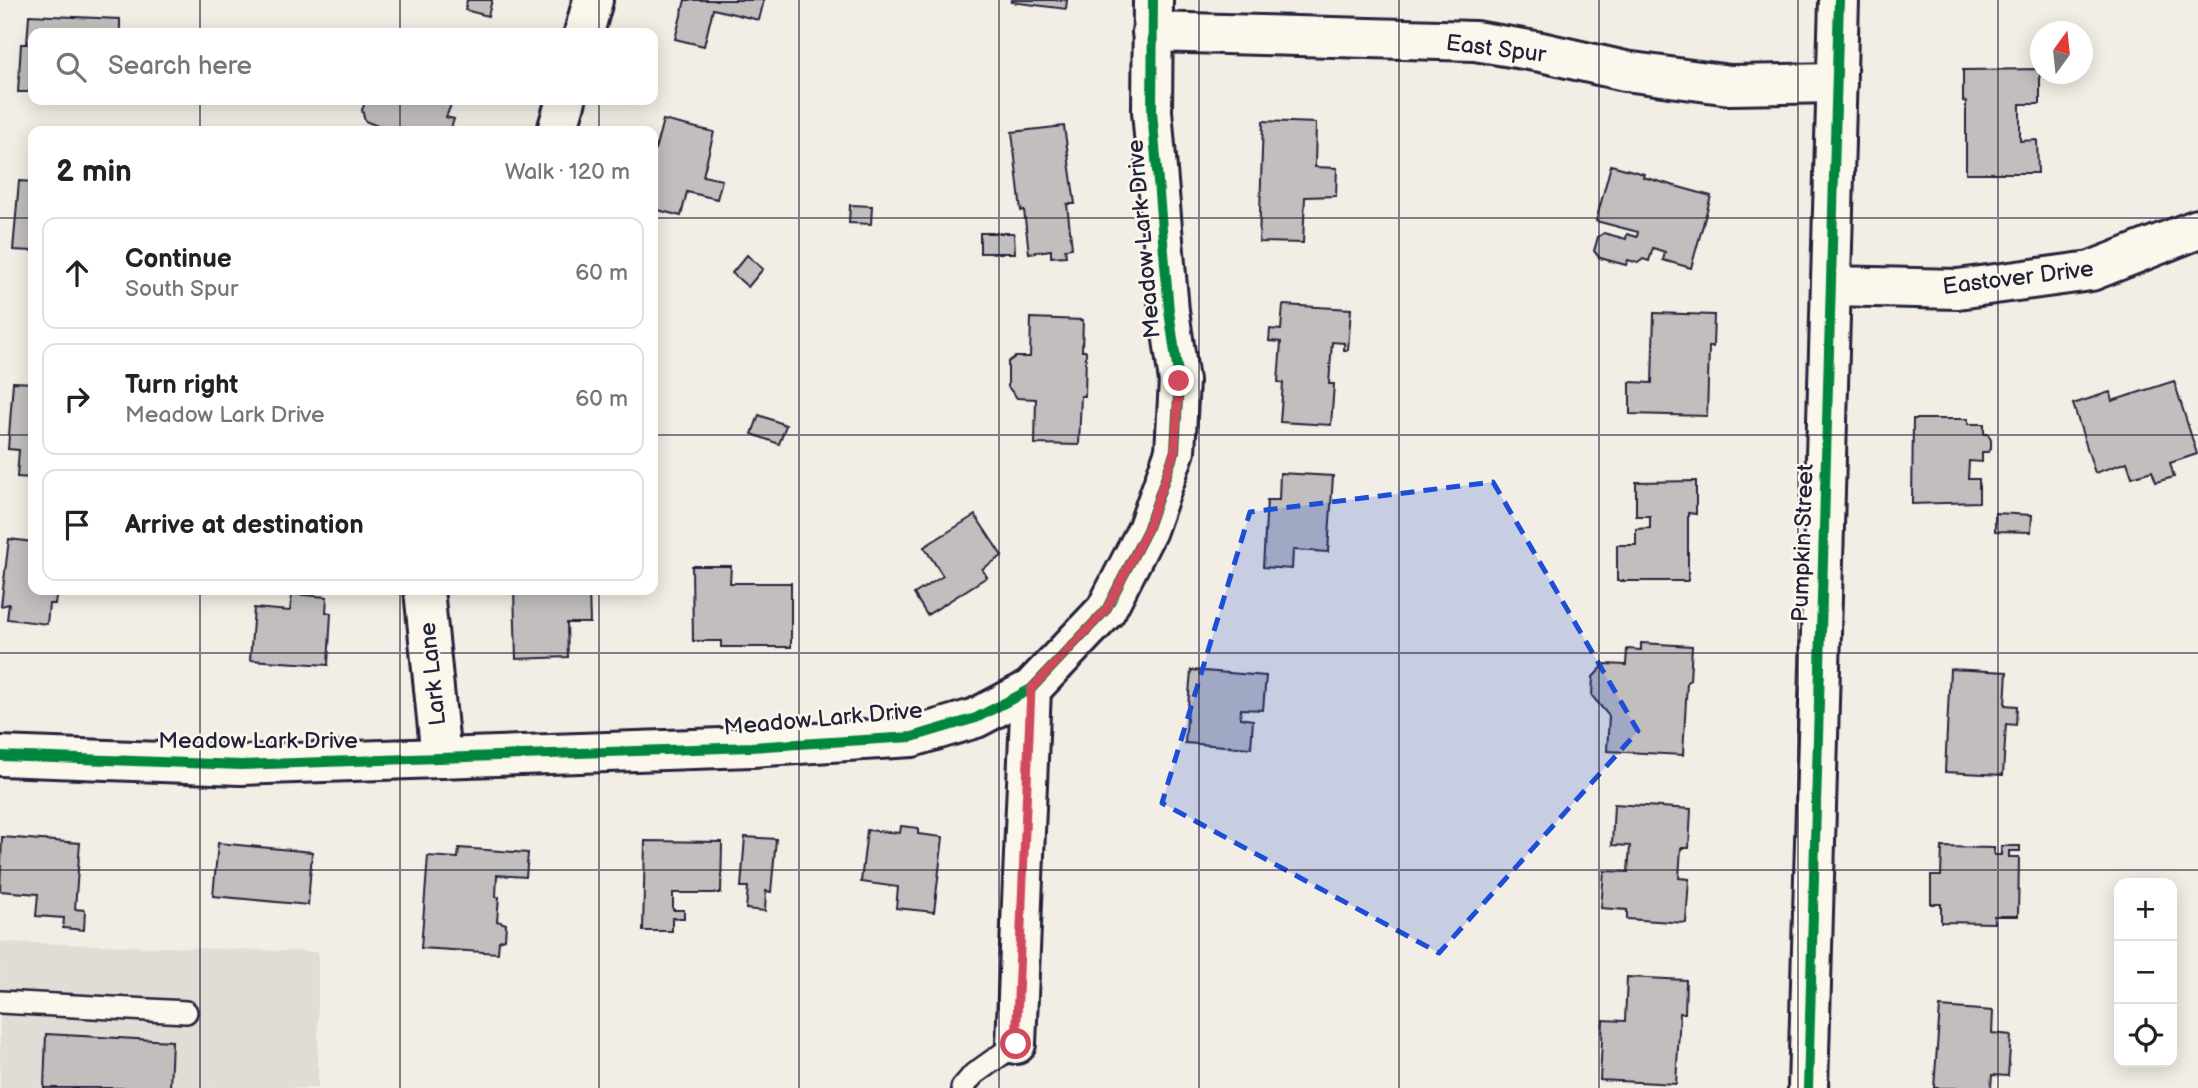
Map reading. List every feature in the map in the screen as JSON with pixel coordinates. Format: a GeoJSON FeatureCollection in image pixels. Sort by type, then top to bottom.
{"type":"FeatureCollection","features":[{"type":"Feature","properties":{"kind":"street"},"geometry":{"type":"LineString","coordinates":[[585,28],[593,0]]}},
{"type":"Feature","properties":{"kind":"street","name":"Pumpkin Street"},"geometry":{"type":"LineString","coordinates":[[1808,1088],[1839,0]]}},
{"type":"Feature","properties":{"kind":"street","name":"East Spur"},"geometry":{"type":"LineString","coordinates":[[1152,16],[1475,41],[1541,52],[1625,71],[1730,85],[1837,83]]}},
{"type":"Feature","properties":{"kind":"street","name":"Meadow Lark Drive"},"geometry":{"type":"LineString","coordinates":[[0,757],[241,765],[751,747],[912,737],[976,718],[1031,689],[1106,610],[1147,530],[1175,450],[1179,381],[1169,311],[1152,111],[1152,16]]}},
{"type":"Feature","properties":{"kind":"street"},"geometry":{"type":"LineString","coordinates":[[558,126],[564,105]]}},
{"type":"Feature","properties":{"kind":"street","name":"Eastover Drive"},"geometry":{"type":"LineString","coordinates":[[1830,286],[1958,289],[2091,271],[2198,229]]}},
{"type":"Feature","properties":{"kind":"street","name":"Lark Lane"},"geometry":{"type":"LineString","coordinates":[[425,595],[441,758]]}},
{"type":"Feature","properties":{"kind":"street"},"geometry":{"type":"LineString","coordinates":[[1016,1044],[1031,689]]}},
{"type":"Feature","properties":{"kind":"lane"},"geometry":{"type":"LineString","coordinates":[[0,1002],[186,1012]]}},
{"type":"Feature","properties":{"kind":"lane"},"geometry":{"type":"LineString","coordinates":[[962,1088],[974,1074],[1016,1044]]}},
{"type":"Feature","properties":{"kind":"highlighted area"},"geometry":{"type":"Polygon","coordinates":[[[1493,482],[1638,731],[1439,953],[1162,803],[1250,512],[1493,482]]]}},
{"type":"Feature","properties":{"kind":"shaded area"},"geometry":{"type":"Polygon","coordinates":[[[0,942],[318,952],[318,1088],[0,1088],[0,942]]]}},
{"type":"Feature","properties":{"kind":"building"},"geometry":{"type":"Polygon","coordinates":[[[467,0],[492,0],[488,16],[465,10],[467,0]]]}},
{"type":"Feature","properties":{"kind":"building"},"geometry":{"type":"Polygon","coordinates":[[[685,0],[764,0],[759,20],[713,9],[704,46],[675,39],[685,0]]]}},
{"type":"Feature","properties":{"kind":"building"},"geometry":{"type":"Polygon","coordinates":[[[1067,0],[1066,9],[1011,2],[1067,0]]]}},
{"type":"Feature","properties":{"kind":"building"},"geometry":{"type":"Polygon","coordinates":[[[29,15],[120,19],[120,28],[28,28],[29,15]]]}},
{"type":"Feature","properties":{"kind":"building"},"geometry":{"type":"Polygon","coordinates":[[[28,30],[28,92],[18,92],[21,44],[27,44],[28,30]]]}},
{"type":"Feature","properties":{"kind":"building"},"geometry":{"type":"Polygon","coordinates":[[[2030,69],[2030,84],[2040,84],[2040,104],[2020,104],[2020,141],[2037,140],[2038,173],[1966,173],[1963,70],[2030,69]]]}},
{"type":"Feature","properties":{"kind":"building"},"geometry":{"type":"Polygon","coordinates":[[[364,105],[451,105],[446,117],[454,119],[452,126],[378,126],[365,121],[362,110],[364,105]]]}},
{"type":"Feature","properties":{"kind":"building"},"geometry":{"type":"Polygon","coordinates":[[[663,120],[714,132],[703,176],[722,180],[717,199],[687,192],[681,216],[658,210],[658,139],[663,120]]]}},
{"type":"Feature","properties":{"kind":"building"},"geometry":{"type":"Polygon","coordinates":[[[1263,121],[1316,123],[1315,167],[1337,168],[1336,196],[1305,197],[1303,243],[1259,242],[1263,121]]]}},
{"type":"Feature","properties":{"kind":"building"},"geometry":{"type":"Polygon","coordinates":[[[1064,126],[1075,204],[1067,204],[1072,248],[1065,249],[1066,256],[1051,257],[1051,250],[1029,253],[1012,132],[1064,126]]]}},
{"type":"Feature","properties":{"kind":"building"},"geometry":{"type":"Polygon","coordinates":[[[1611,165],[1711,196],[1691,268],[1663,260],[1665,252],[1653,248],[1649,261],[1643,259],[1638,263],[1628,260],[1626,265],[1600,258],[1594,251],[1598,237],[1604,233],[1626,239],[1627,234],[1637,237],[1638,232],[1596,221],[1611,165]]]}},
{"type":"Feature","properties":{"kind":"building"},"geometry":{"type":"Polygon","coordinates":[[[19,181],[28,182],[28,251],[13,250],[19,181]]]}},
{"type":"Feature","properties":{"kind":"building"},"geometry":{"type":"Polygon","coordinates":[[[850,205],[872,206],[871,224],[849,223],[850,205]]]}},
{"type":"Feature","properties":{"kind":"building"},"geometry":{"type":"Polygon","coordinates":[[[980,233],[1014,233],[1015,253],[980,253],[980,233]]]}},
{"type":"Feature","properties":{"kind":"building"},"geometry":{"type":"Polygon","coordinates":[[[747,255],[763,269],[748,287],[732,273],[747,255]]]}},
{"type":"Feature","properties":{"kind":"building"},"geometry":{"type":"Polygon","coordinates":[[[1283,305],[1351,309],[1348,350],[1344,350],[1344,343],[1332,342],[1329,384],[1334,384],[1331,425],[1280,422],[1283,383],[1278,382],[1281,342],[1269,341],[1270,329],[1281,330],[1283,305]]]}},
{"type":"Feature","properties":{"kind":"building"},"geometry":{"type":"Polygon","coordinates":[[[1654,313],[1714,315],[1713,347],[1709,347],[1707,416],[1630,414],[1630,382],[1652,383],[1654,313]]]}},
{"type":"Feature","properties":{"kind":"building"},"geometry":{"type":"Polygon","coordinates":[[[1031,318],[1083,320],[1082,351],[1086,351],[1085,396],[1081,396],[1079,445],[1035,444],[1036,399],[1017,398],[1008,387],[1008,362],[1015,357],[1030,357],[1031,318]]]}},
{"type":"Feature","properties":{"kind":"building"},"geometry":{"type":"Polygon","coordinates":[[[2174,381],[2197,454],[2170,463],[2174,477],[2156,482],[2152,471],[2132,477],[2127,462],[2095,473],[2073,404],[2110,392],[2112,401],[2174,381]]]}},
{"type":"Feature","properties":{"kind":"building"},"geometry":{"type":"Polygon","coordinates":[[[13,382],[28,383],[28,478],[17,477],[19,450],[8,449],[13,382]]]}},
{"type":"Feature","properties":{"kind":"building"},"geometry":{"type":"Polygon","coordinates":[[[759,415],[786,425],[779,444],[752,434],[759,415]]]}},
{"type":"Feature","properties":{"kind":"building"},"geometry":{"type":"Polygon","coordinates":[[[1913,419],[1968,419],[1968,424],[1984,424],[1984,434],[1988,434],[1991,440],[1991,449],[1982,452],[1982,462],[1969,461],[1968,479],[1979,479],[1979,502],[1912,504],[1913,419]]]}},
{"type":"Feature","properties":{"kind":"building"},"geometry":{"type":"Polygon","coordinates":[[[1280,473],[1333,476],[1328,552],[1293,550],[1292,569],[1263,567],[1267,500],[1279,500],[1280,473]]]}},
{"type":"Feature","properties":{"kind":"building"},"geometry":{"type":"Polygon","coordinates":[[[1696,481],[1696,514],[1688,513],[1688,581],[1617,581],[1617,545],[1636,545],[1636,529],[1650,528],[1650,516],[1636,516],[1636,482],[1696,481]]]}},
{"type":"Feature","properties":{"kind":"building"},"geometry":{"type":"Polygon","coordinates":[[[1995,513],[2032,515],[2031,532],[1995,531],[1995,513]]]}},
{"type":"Feature","properties":{"kind":"building"},"geometry":{"type":"Polygon","coordinates":[[[975,515],[1002,556],[982,569],[987,577],[927,615],[914,594],[943,576],[924,547],[975,515]]]}},
{"type":"Feature","properties":{"kind":"building"},"geometry":{"type":"Polygon","coordinates":[[[9,539],[28,541],[28,595],[56,595],[55,604],[49,604],[47,624],[7,619],[9,604],[1,606],[9,539]]]}},
{"type":"Feature","properties":{"kind":"building"},"geometry":{"type":"Polygon","coordinates":[[[692,566],[731,566],[730,583],[791,583],[791,647],[721,647],[721,641],[693,641],[692,566]]]}},
{"type":"Feature","properties":{"kind":"building"},"geometry":{"type":"Polygon","coordinates":[[[292,595],[327,597],[326,612],[331,613],[328,665],[250,660],[254,608],[290,611],[292,595]]]}},
{"type":"Feature","properties":{"kind":"building"},"geometry":{"type":"Polygon","coordinates":[[[514,595],[589,595],[590,623],[567,623],[568,657],[516,659],[514,595]]]}},
{"type":"Feature","properties":{"kind":"building"},"geometry":{"type":"Polygon","coordinates":[[[1641,643],[1692,646],[1683,755],[1607,751],[1609,716],[1592,696],[1593,677],[1605,664],[1626,665],[1627,649],[1641,650],[1641,643]]]}},
{"type":"Feature","properties":{"kind":"building"},"geometry":{"type":"Polygon","coordinates":[[[1950,669],[2007,672],[2005,705],[2017,706],[2016,725],[2006,724],[2003,775],[1945,772],[1950,669]]]}},
{"type":"Feature","properties":{"kind":"building"},"geometry":{"type":"Polygon","coordinates":[[[1191,670],[1266,676],[1263,710],[1241,709],[1240,718],[1253,720],[1251,748],[1185,743],[1191,670]]]}},
{"type":"Feature","properties":{"kind":"building"},"geometry":{"type":"Polygon","coordinates":[[[1614,804],[1691,809],[1689,848],[1681,848],[1679,878],[1689,879],[1686,923],[1627,919],[1627,910],[1601,908],[1604,871],[1628,872],[1630,846],[1612,845],[1614,804]]]}},
{"type":"Feature","properties":{"kind":"building"},"geometry":{"type":"Polygon","coordinates":[[[901,826],[918,828],[918,834],[943,837],[934,912],[896,908],[898,887],[861,882],[867,830],[900,833],[901,826]]]}},
{"type":"Feature","properties":{"kind":"building"},"geometry":{"type":"Polygon","coordinates":[[[2,837],[80,843],[75,909],[85,910],[84,930],[63,928],[64,918],[36,916],[38,894],[0,891],[2,837]]]}},
{"type":"Feature","properties":{"kind":"building"},"geometry":{"type":"Polygon","coordinates":[[[745,837],[776,839],[771,892],[766,891],[765,911],[746,909],[748,887],[741,887],[745,837]]]}},
{"type":"Feature","properties":{"kind":"building"},"geometry":{"type":"Polygon","coordinates":[[[645,841],[722,842],[721,893],[673,893],[673,910],[684,910],[684,918],[672,918],[672,931],[643,931],[645,841]]]}},
{"type":"Feature","properties":{"kind":"building"},"geometry":{"type":"Polygon","coordinates":[[[218,843],[312,852],[308,905],[213,896],[218,843]]]}},
{"type":"Feature","properties":{"kind":"building"},"geometry":{"type":"Polygon","coordinates":[[[2001,846],[2020,846],[2020,851],[2009,851],[2009,857],[2019,857],[2018,916],[1994,916],[1994,923],[1941,922],[1941,904],[1931,904],[1931,876],[1941,876],[1942,847],[1994,848],[1994,855],[2001,855],[2001,846]]]}},
{"type":"Feature","properties":{"kind":"building"},"geometry":{"type":"Polygon","coordinates":[[[459,848],[528,853],[526,877],[497,875],[497,921],[506,924],[505,939],[499,941],[498,953],[421,948],[428,856],[458,858],[459,848]]]}},
{"type":"Feature","properties":{"kind":"building"},"geometry":{"type":"Polygon","coordinates":[[[1627,977],[1686,980],[1685,1013],[1680,1013],[1676,1084],[1600,1080],[1603,1020],[1625,1021],[1627,977]]]}},
{"type":"Feature","properties":{"kind":"building"},"geometry":{"type":"Polygon","coordinates":[[[1940,1007],[1993,1011],[1992,1033],[2011,1035],[2008,1076],[1992,1075],[1991,1088],[1934,1088],[1940,1007]]]}},
{"type":"Feature","properties":{"kind":"building"},"geometry":{"type":"Polygon","coordinates":[[[46,1034],[172,1041],[170,1088],[44,1088],[46,1034]]]}},
{"type":"Feature","properties":{"kind":"cycle path"},"geometry":{"type":"LineString","coordinates":[[0,756],[241,765],[751,747],[912,737],[976,718],[1031,689],[1106,610],[1147,530],[1175,451],[1179,381],[1169,311],[1152,111],[1153,0]]}},
{"type":"Feature","properties":{"kind":"cycle path"},"geometry":{"type":"LineString","coordinates":[[1808,1088],[1839,0]]}},
{"type":"Feature","properties":{"kind":"route"},"geometry":{"type":"LineString","coordinates":[[1016,1044],[1031,689],[1106,610],[1147,530],[1175,450],[1179,381]]}}]}
